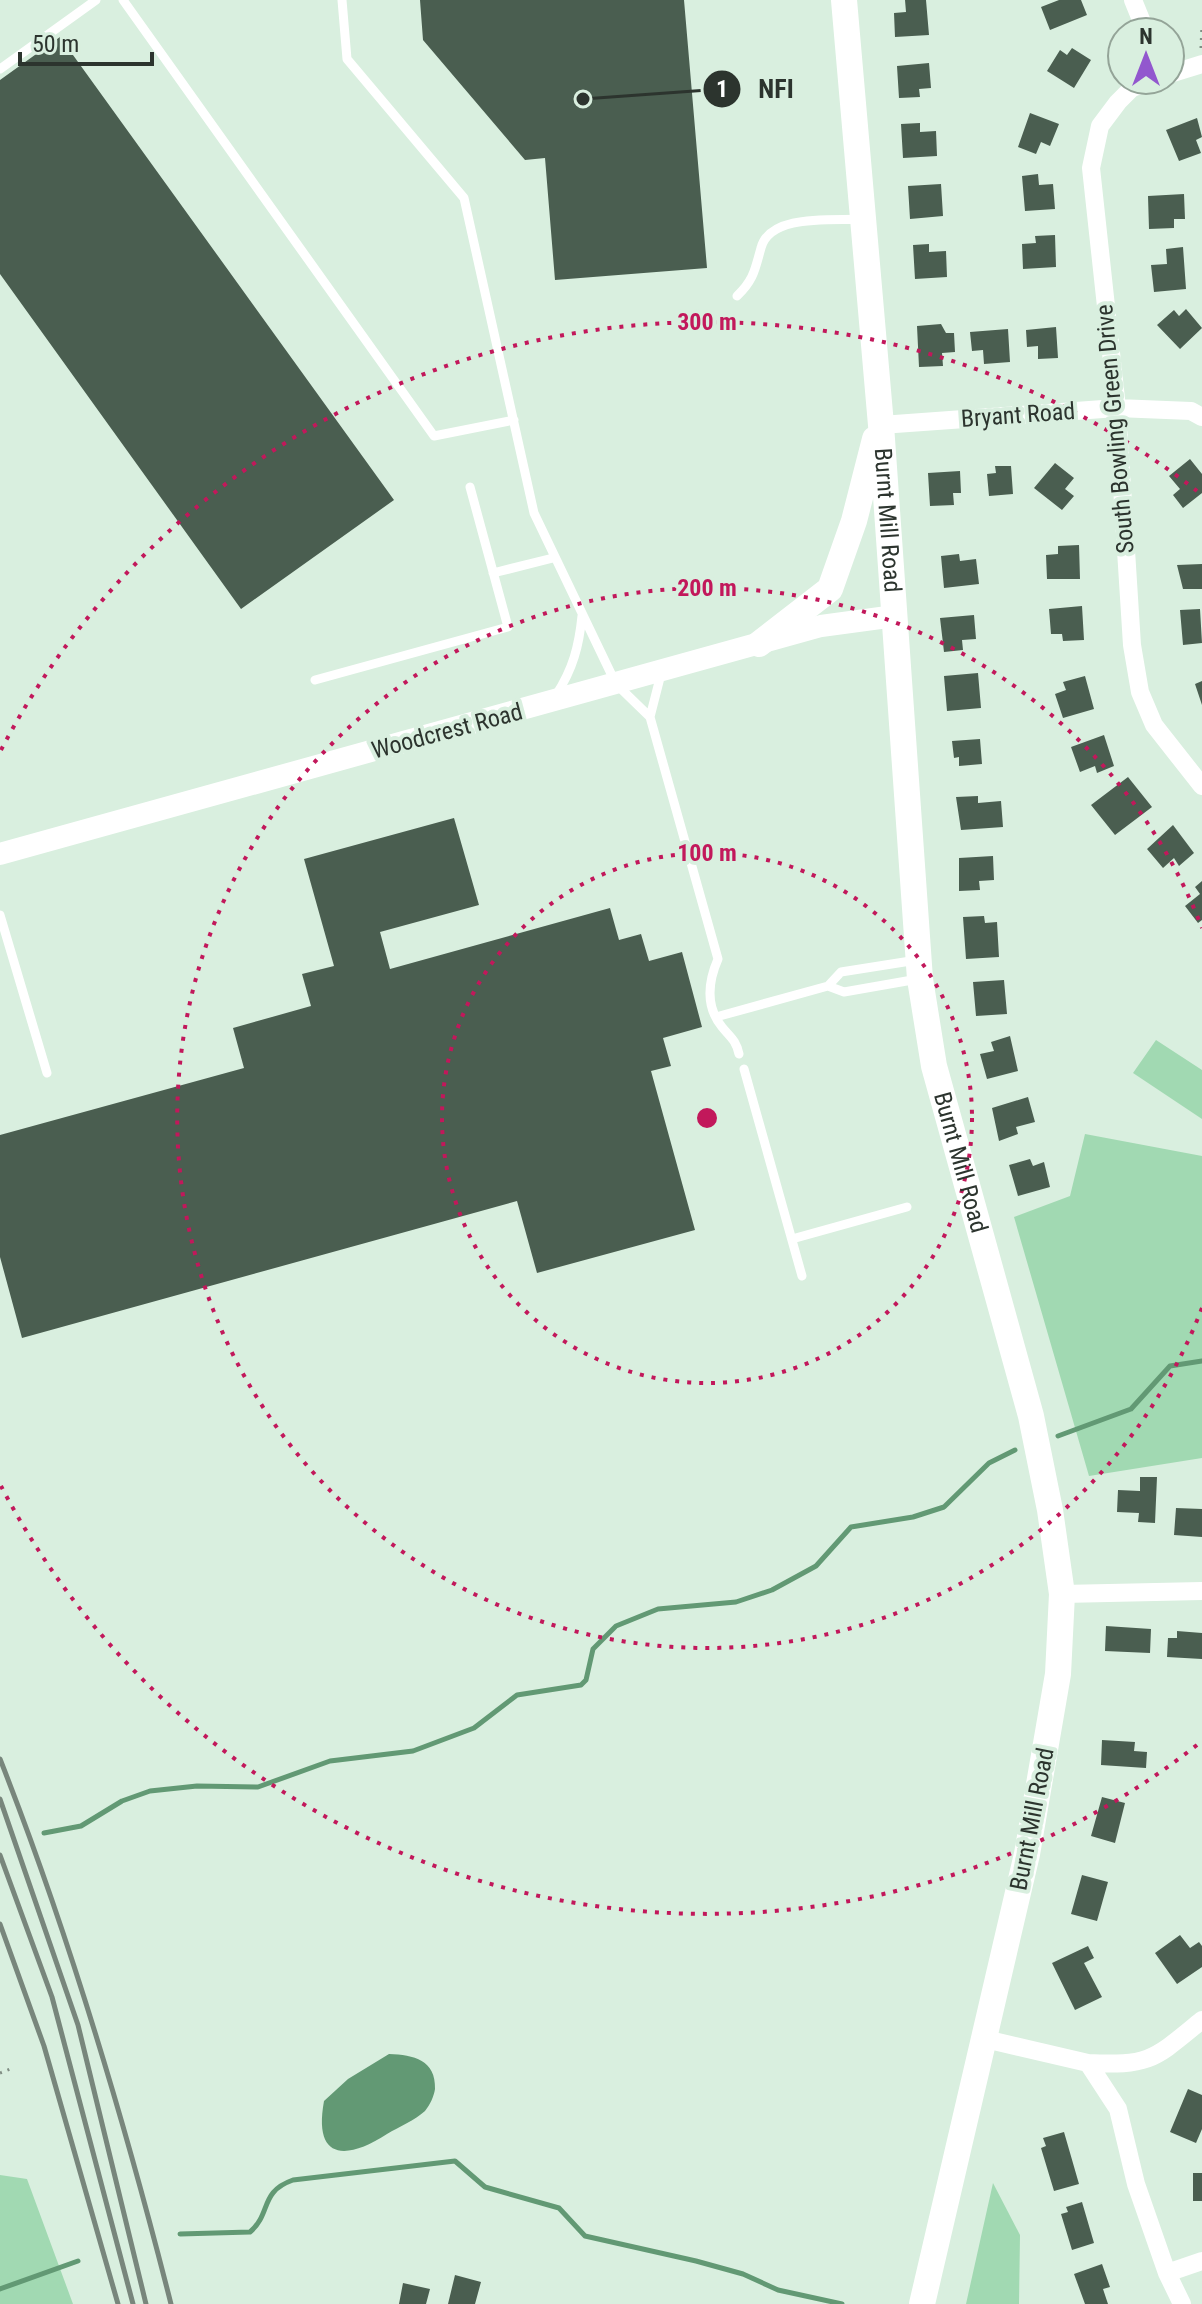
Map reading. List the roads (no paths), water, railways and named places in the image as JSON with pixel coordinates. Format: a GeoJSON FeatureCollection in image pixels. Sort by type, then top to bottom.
{"type":"FeatureCollection","features":[{"type":"Feature","properties":{"kind":"main road","name":"Burnt Mill Road"},"geometry":{"type":"LineString","coordinates":[[844,0],[881,425],[919,969],[938,1080],[1031,1416],[1050,1510],[1062,1594],[1058,1674],[1027,1854],[922,2304]]}},
{"type":"Feature","properties":{"kind":"main road"},"geometry":{"type":"LineString","coordinates":[[759,644],[830,589],[881,425]]}},
{"type":"Feature","properties":{"kind":"street","name":"South Bowling Green Drive"},"geometry":{"type":"LineString","coordinates":[[1124,96],[1100,126],[1091,168],[1117,408],[1132,645],[1140,692],[1154,725],[1202,786]]}},
{"type":"Feature","properties":{"kind":"street","name":"Bryant Road"},"geometry":{"type":"LineString","coordinates":[[881,425],[1117,408],[1191,411],[1202,417]]}},
{"type":"Feature","properties":{"kind":"street","name":"Woodcrest Road"},"geometry":{"type":"LineString","coordinates":[[0,854],[821,626],[895,616]]}},
{"type":"Feature","properties":{"kind":"street"},"geometry":{"type":"LineString","coordinates":[[1062,1594],[1202,1591]]}},
{"type":"Feature","properties":{"kind":"street"},"geometry":{"type":"LineString","coordinates":[[985,2039],[1088,2063],[1131,2065],[1160,2054],[1202,2020]]}},
{"type":"Feature","properties":{"kind":"street"},"geometry":{"type":"LineString","coordinates":[[1088,2063],[1118,2109],[1136,2184],[1167,2273],[1182,2304]]}},
{"type":"Feature","properties":{"kind":"street"},"geometry":{"type":"LineString","coordinates":[[1167,2273],[1202,2261]]}},
{"type":"Feature","properties":{"kind":"lane"},"geometry":{"type":"LineString","coordinates":[[0,69],[96,0]]}},
{"type":"Feature","properties":{"kind":"lane"},"geometry":{"type":"LineString","coordinates":[[123,0],[434,436],[514,420]]}},
{"type":"Feature","properties":{"kind":"lane"},"geometry":{"type":"LineString","coordinates":[[342,0],[347,59],[464,198],[534,513],[616,684],[650,717],[718,959],[711,976],[709,994],[716,1017],[736,1040],[739,1054]]}},
{"type":"Feature","properties":{"kind":"lane"},"geometry":{"type":"LineString","coordinates":[[737,296],[750,283],[764,239],[771,231],[800,223],[863,219]]}},
{"type":"Feature","properties":{"kind":"lane"},"geometry":{"type":"LineString","coordinates":[[315,680],[508,627],[470,487]]}},
{"type":"Feature","properties":{"kind":"lane"},"geometry":{"type":"LineString","coordinates":[[493,573],[553,558]]}},
{"type":"Feature","properties":{"kind":"lane"},"geometry":{"type":"LineString","coordinates":[[552,702],[569,675],[579,644],[582,612]]}},
{"type":"Feature","properties":{"kind":"lane"},"geometry":{"type":"LineString","coordinates":[[650,717],[662,671]]}},
{"type":"Feature","properties":{"kind":"lane"},"geometry":{"type":"LineString","coordinates":[[0,915],[47,1073]]}},
{"type":"Feature","properties":{"kind":"lane"},"geometry":{"type":"LineString","coordinates":[[828,986],[844,992],[919,969]]}},
{"type":"Feature","properties":{"kind":"lane"},"geometry":{"type":"LineString","coordinates":[[716,1017],[828,986],[841,972],[919,969]]}},
{"type":"Feature","properties":{"kind":"lane"},"geometry":{"type":"LineString","coordinates":[[744,1069],[802,1276]]}},
{"type":"Feature","properties":{"kind":"lane"},"geometry":{"type":"LineString","coordinates":[[792,1239],[907,1207]]}},
{"type":"Feature","properties":{"kind":"waterway"},"geometry":{"type":"LineString","coordinates":[[1058,1436],[1131,1409],[1170,1366],[1202,1361]]}},
{"type":"Feature","properties":{"kind":"waterway"},"geometry":{"type":"LineString","coordinates":[[44,1833],[81,1826],[122,1801],[150,1791],[197,1786],[258,1787],[330,1761],[413,1751],[474,1728],[517,1695],[581,1685],[586,1680],[593,1649],[616,1626],[658,1609],[736,1602],[772,1590],[816,1566],[851,1527],[913,1517],[944,1507],[989,1463],[1015,1450]]}},
{"type":"Feature","properties":{"kind":"waterway"},"geometry":{"type":"LineString","coordinates":[[180,2234],[250,2232],[257,2225],[270,2197],[282,2185],[293,2180],[455,2161],[485,2187],[559,2208],[585,2236],[696,2261],[743,2274],[778,2290],[842,2304]]}},
{"type":"Feature","properties":{"kind":"waterway"},"geometry":{"type":"LineString","coordinates":[[0,2289],[78,2261]]}},
{"type":"Feature","properties":{"kind":"railway"},"geometry":{"type":"LineString","coordinates":[[0,1759],[50,1893],[94,2029],[171,2304]]}},
{"type":"Feature","properties":{"kind":"railway"},"geometry":{"type":"LineString","coordinates":[[0,1799],[78,2025],[146,2304]]}},
{"type":"Feature","properties":{"kind":"railway"},"geometry":{"type":"LineString","coordinates":[[0,1855],[52,1997],[133,2304]]}},
{"type":"Feature","properties":{"kind":"railway"},"geometry":{"type":"LineString","coordinates":[[0,1924],[44,2046],[118,2304]]}},
{"type":"Feature","properties":{"kind":"place","name":"NFI"},"geometry":{"type":"Point","coordinates":[583,99]}}]}
